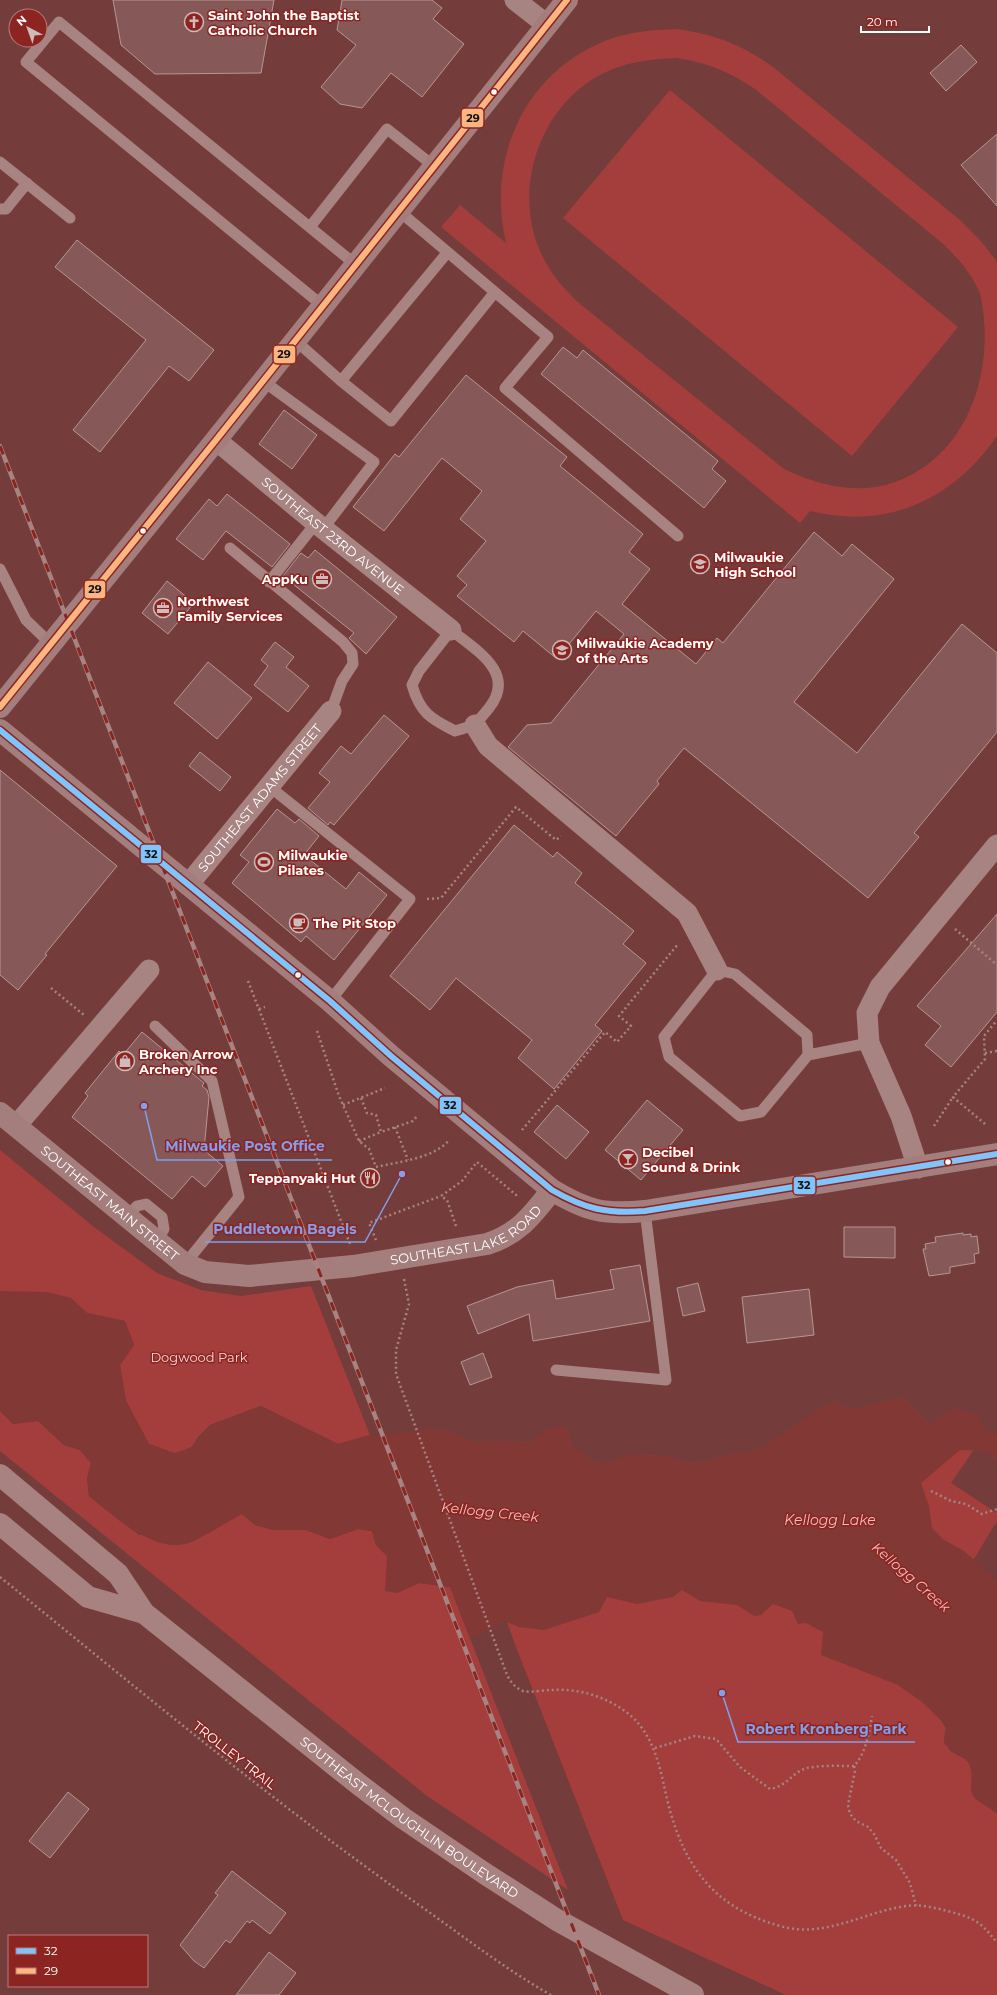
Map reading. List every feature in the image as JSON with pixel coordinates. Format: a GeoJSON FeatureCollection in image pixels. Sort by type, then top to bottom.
{"type":"FeatureCollection","features":[{"type":"Feature","properties":{"kind":"main road","name":"SOUTHEAST MCLOUGHLIN BOULEVARD"},"geometry":{"type":"LineString","coordinates":[[0,1475],[118,1574],[144,1613],[271,1716],[403,1818],[557,1920],[693,1995]]}},
{"type":"Feature","properties":{"kind":"main road","name":"SOUTHEAST MCLOUGHLIN BOULEVARD"},"geometry":{"type":"LineString","coordinates":[[0,1524],[88,1597],[144,1613]]}},
{"type":"Feature","properties":{"kind":"street"},"geometry":{"type":"LineString","coordinates":[[514,0],[547,25]]}},
{"type":"Feature","properties":{"kind":"street"},"geometry":{"type":"LineString","coordinates":[[0,707],[296,341],[567,0]]}},
{"type":"Feature","properties":{"kind":"street","name":"SOUTHEAST 23RD AVENUE"},"geometry":{"type":"LineString","coordinates":[[216,440],[319,526],[451,630]]}},
{"type":"Feature","properties":{"kind":"street","name":"SOUTHEAST ADAMS STREET"},"geometry":{"type":"LineString","coordinates":[[188,885],[331,711]]}},
{"type":"Feature","properties":{"kind":"street"},"geometry":{"type":"LineString","coordinates":[[476,725],[488,746],[687,913],[717,970]]}},
{"type":"Feature","properties":{"kind":"street"},"geometry":{"type":"LineString","coordinates":[[0,730],[330,1002],[391,1056],[552,1190]]}},
{"type":"Feature","properties":{"kind":"street"},"geometry":{"type":"LineString","coordinates":[[918,1168],[901,1116],[869,1043],[867,1013],[880,987],[997,845]]}},
{"type":"Feature","properties":{"kind":"street"},"geometry":{"type":"LineString","coordinates":[[8,1120],[100,1028],[149,970]]}},
{"type":"Feature","properties":{"kind":"street","name":"SOUTHEAST MAIN STREET"},"geometry":{"type":"LineString","coordinates":[[8,1120],[156,1242],[185,1264],[205,1272],[228,1275]]}},
{"type":"Feature","properties":{"kind":"street","name":"SOUTHEAST LAKE ROAD"},"geometry":{"type":"LineString","coordinates":[[228,1275],[270,1274],[353,1266],[487,1244],[507,1237],[515,1231],[552,1190],[574,1203],[601,1212],[623,1213],[918,1168],[997,1154]]}},
{"type":"Feature","properties":{"kind":"lane"},"geometry":{"type":"LineString","coordinates":[[323,306],[26,62],[59,22],[356,265]]}},
{"type":"Feature","properties":{"kind":"lane"},"geometry":{"type":"LineString","coordinates":[[310,227],[387,129],[435,167]]}},
{"type":"Feature","properties":{"kind":"lane"},"geometry":{"type":"LineString","coordinates":[[0,162],[70,218]]}},
{"type":"Feature","properties":{"kind":"lane"},"geometry":{"type":"LineString","coordinates":[[0,209],[6,209],[27,184]]}},
{"type":"Feature","properties":{"kind":"lane"},"geometry":{"type":"LineString","coordinates":[[399,211],[548,337],[505,388],[678,536]]}},
{"type":"Feature","properties":{"kind":"lane"},"geometry":{"type":"LineString","coordinates":[[341,381],[447,252]]}},
{"type":"Feature","properties":{"kind":"lane"},"geometry":{"type":"LineString","coordinates":[[296,341],[341,381],[391,421],[495,292]]}},
{"type":"Feature","properties":{"kind":"lane"},"geometry":{"type":"LineString","coordinates":[[263,381],[374,462],[270,582]]}},
{"type":"Feature","properties":{"kind":"lane"},"geometry":{"type":"LineString","coordinates":[[230,548],[343,642],[352,653],[353,664],[342,681],[331,711]]}},
{"type":"Feature","properties":{"kind":"lane"},"geometry":{"type":"LineString","coordinates":[[0,569],[26,620],[51,644]]}},
{"type":"Feature","properties":{"kind":"lane"},"geometry":{"type":"LineString","coordinates":[[451,630],[488,660],[499,678],[497,698],[476,725],[455,731],[431,719],[416,699],[412,685],[419,671],[451,630]]}},
{"type":"Feature","properties":{"kind":"lane"},"geometry":{"type":"LineString","coordinates":[[270,787],[410,899],[330,1002]]}},
{"type":"Feature","properties":{"kind":"lane"},"geometry":{"type":"LineString","coordinates":[[808,1055],[806,1035],[735,974],[717,970],[664,1037],[669,1057],[740,1116],[761,1112],[808,1055],[869,1043]]}},
{"type":"Feature","properties":{"kind":"lane"},"geometry":{"type":"LineString","coordinates":[[155,1026],[212,1081],[239,1197],[185,1264]]}},
{"type":"Feature","properties":{"kind":"lane"},"geometry":{"type":"LineString","coordinates":[[556,1370],[666,1380],[644,1211]]}},
{"type":"Feature","properties":{"kind":"path"},"geometry":{"type":"LineString","coordinates":[[446,892],[516,807],[556,840]]}},
{"type":"Feature","properties":{"kind":"path"},"geometry":{"type":"LineString","coordinates":[[939,916],[997,965]]}},
{"type":"Feature","properties":{"kind":"path"},"geometry":{"type":"LineString","coordinates":[[522,1130],[605,1032],[617,1042],[631,1026],[619,1016],[694,925]]}},
{"type":"Feature","properties":{"kind":"path"},"geometry":{"type":"LineString","coordinates":[[248,981],[350,1244]]}},
{"type":"Feature","properties":{"kind":"path"},"geometry":{"type":"LineString","coordinates":[[51,988],[100,1028]]}},
{"type":"Feature","properties":{"kind":"path"},"geometry":{"type":"LineString","coordinates":[[258,1009],[265,1006]]}},
{"type":"Feature","properties":{"kind":"path"},"geometry":{"type":"LineString","coordinates":[[934,1126],[953,1097],[985,1059],[984,1036],[997,1020]]}},
{"type":"Feature","properties":{"kind":"path"},"geometry":{"type":"LineString","coordinates":[[317,1031],[343,1105],[359,1142],[369,1149],[376,1166],[408,1160],[444,1146],[449,1140]]}},
{"type":"Feature","properties":{"kind":"path"},"geometry":{"type":"LineString","coordinates":[[985,1053],[997,1051]]}},
{"type":"Feature","properties":{"kind":"path"},"geometry":{"type":"LineString","coordinates":[[343,1105],[384,1088]]}},
{"type":"Feature","properties":{"kind":"path"},"geometry":{"type":"LineString","coordinates":[[953,1097],[985,1124]]}},
{"type":"Feature","properties":{"kind":"path"},"geometry":{"type":"LineString","coordinates":[[361,1098],[367,1114],[376,1115],[381,1132]]}},
{"type":"Feature","properties":{"kind":"path"},"geometry":{"type":"LineString","coordinates":[[359,1142],[381,1132],[413,1121],[418,1115]]}},
{"type":"Feature","properties":{"kind":"path"},"geometry":{"type":"LineString","coordinates":[[395,1127],[408,1160]]}},
{"type":"Feature","properties":{"kind":"path"},"geometry":{"type":"LineString","coordinates":[[369,1223],[441,1196],[462,1181],[477,1162],[516,1195],[521,1190]]}},
{"type":"Feature","properties":{"kind":"path"},"geometry":{"type":"LineString","coordinates":[[441,1196],[447,1200],[456,1223]]}},
{"type":"Feature","properties":{"kind":"path"},"geometry":{"type":"LineString","coordinates":[[404,1277],[409,1304],[396,1350],[396,1374],[506,1675],[511,1682],[523,1691],[574,1690],[593,1695],[614,1704],[630,1716],[655,1748],[674,1823],[682,1848],[703,1880],[720,1897],[735,1906],[780,1926],[812,1931],[859,1920],[905,1906],[934,1908],[965,1916],[984,1926],[997,1943]]}},
{"type":"Feature","properties":{"kind":"path"},"geometry":{"type":"LineString","coordinates":[[931,1491],[951,1501],[966,1504],[982,1514],[997,1510]]}},
{"type":"Feature","properties":{"kind":"path","name":"TROLLEY TRAIL"},"geometry":{"type":"LineString","coordinates":[[0,1577],[211,1750],[351,1857],[507,1968],[551,1995]]}},
{"type":"Feature","properties":{"kind":"path"},"geometry":{"type":"LineString","coordinates":[[655,1748],[695,1736],[716,1739],[740,1767],[770,1789],[780,1787],[798,1772],[807,1768],[854,1766],[860,1759],[870,1732],[872,1716]]}},
{"type":"Feature","properties":{"kind":"path"},"geometry":{"type":"LineString","coordinates":[[854,1766],[855,1771],[848,1805],[850,1814],[856,1821],[871,1830],[881,1848],[896,1860],[910,1883],[916,1906]]}},
{"type":"Feature","properties":{"kind":"green space"},"geometry":{"type":"Polygon","coordinates":[[[677,29],[704,34],[739,46],[773,67],[960,220],[985,246],[997,263],[997,436],[979,458],[960,477],[939,493],[916,505],[891,512],[866,516],[838,516],[810,511],[800,523],[441,227],[460,205],[506,243],[501,213],[502,182],[507,153],[516,126],[531,100],[549,78],[572,58],[600,43],[628,34],[677,29]],[[676,58],[652,60],[636,62],[613,69],[589,82],[568,100],[551,121],[539,146],[532,172],[529,200],[532,227],[541,253],[548,267],[557,280],[579,303],[784,469],[809,480],[849,488],[876,487],[889,484],[916,472],[939,455],[957,433],[970,408],[980,381],[984,352],[984,322],[980,293],[973,279],[964,266],[942,243],[755,89],[727,73],[708,65],[676,58]]]}},
{"type":"Feature","properties":{"kind":"green space"},"geometry":{"type":"Polygon","coordinates":[[[670,90],[958,327],[852,456],[563,218],[670,90]]]}},
{"type":"Feature","properties":{"kind":"green space","name":"Dogwood Park"},"geometry":{"type":"Polygon","coordinates":[[[0,1150],[94,1227],[157,1273],[201,1290],[241,1296],[311,1286],[370,1435],[338,1444],[261,1406],[210,1425],[198,1437],[192,1447],[175,1454],[149,1444],[126,1401],[120,1365],[134,1345],[125,1321],[87,1313],[70,1298],[0,1291],[0,1150]]]}},
{"type":"Feature","properties":{"kind":"green space"},"geometry":{"type":"Polygon","coordinates":[[[903,1398],[930,1425],[953,1409],[976,1414],[986,1432],[951,1483],[997,1513],[997,1521],[898,1685],[925,1704],[942,1721],[946,1728],[944,1738],[950,1751],[967,1760],[972,1770],[972,1779],[979,1801],[997,1813],[997,1995],[786,1995],[623,1920],[516,1647],[437,1430],[444,1430],[476,1443],[494,1441],[532,1443],[547,1429],[566,1427],[574,1447],[591,1461],[608,1464],[626,1456],[638,1455],[663,1456],[697,1464],[728,1455],[759,1450],[833,1401],[849,1410],[903,1398]]]}},
{"type":"Feature","properties":{"kind":"green space"},"geometry":{"type":"Polygon","coordinates":[[[0,1411],[13,1424],[38,1421],[64,1445],[80,1450],[91,1463],[87,1478],[89,1496],[139,1535],[226,1522],[242,1514],[255,1525],[274,1530],[306,1530],[330,1539],[358,1529],[372,1531],[376,1545],[387,1556],[387,1577],[397,1593],[419,1583],[450,1587],[568,1890],[427,1796],[0,1451],[0,1411]]]}},
{"type":"Feature","properties":{"kind":"water","name":"Kellogg Lake"},"geometry":{"type":"Polygon","coordinates":[[[0,1291],[47,1292],[71,1298],[87,1313],[125,1321],[134,1345],[120,1365],[126,1401],[149,1444],[175,1453],[192,1447],[210,1425],[261,1406],[338,1444],[370,1435],[423,1430],[444,1430],[476,1443],[494,1441],[532,1443],[547,1429],[566,1427],[574,1447],[591,1461],[608,1464],[626,1456],[638,1455],[663,1456],[697,1464],[728,1455],[759,1450],[833,1401],[849,1410],[903,1398],[930,1425],[953,1409],[976,1414],[986,1432],[997,1433],[997,1462],[988,1451],[960,1450],[921,1483],[929,1506],[932,1528],[944,1540],[964,1551],[997,1580],[997,1813],[979,1802],[974,1797],[971,1789],[971,1771],[968,1762],[944,1743],[946,1728],[942,1721],[922,1702],[898,1685],[821,1655],[823,1632],[806,1623],[798,1624],[792,1611],[773,1604],[761,1615],[754,1616],[737,1605],[700,1601],[682,1590],[673,1597],[637,1604],[607,1597],[599,1612],[544,1630],[519,1627],[504,1621],[482,1634],[470,1637],[450,1587],[419,1583],[397,1593],[385,1591],[387,1556],[376,1545],[372,1531],[358,1529],[330,1539],[306,1530],[274,1530],[255,1525],[242,1514],[205,1535],[185,1544],[173,1545],[160,1543],[147,1537],[121,1522],[89,1496],[87,1478],[91,1463],[80,1450],[64,1445],[38,1421],[13,1424],[0,1411],[0,1291]]]}},
{"type":"Feature","properties":{"kind":"building","name":"Saint John the Baptist Catholic Church"},"geometry":{"type":"Polygon","coordinates":[[[113,0],[274,0],[261,73],[155,74],[121,45],[113,0]]]}},
{"type":"Feature","properties":{"kind":"building"},"geometry":{"type":"Polygon","coordinates":[[[342,0],[432,0],[442,8],[433,19],[464,44],[422,97],[391,73],[362,108],[340,104],[321,87],[356,45],[337,30],[342,0]]]}},
{"type":"Feature","properties":{"kind":"building"},"geometry":{"type":"Polygon","coordinates":[[[961,45],[977,62],[946,91],[930,73],[961,45]]]}},
{"type":"Feature","properties":{"kind":"building"},"geometry":{"type":"Polygon","coordinates":[[[997,134],[997,206],[961,165],[997,134]]]}},
{"type":"Feature","properties":{"kind":"building"},"geometry":{"type":"Polygon","coordinates":[[[77,240],[214,350],[189,381],[169,366],[100,452],[73,430],[146,340],[55,267],[77,240]]]}},
{"type":"Feature","properties":{"kind":"building"},"geometry":{"type":"Polygon","coordinates":[[[563,347],[577,358],[583,350],[718,461],[712,469],[726,481],[704,508],[541,374],[563,347]]]}},
{"type":"Feature","properties":{"kind":"building"},"geometry":{"type":"Polygon","coordinates":[[[466,375],[567,457],[560,466],[643,534],[629,552],[650,569],[622,604],[696,664],[717,638],[723,643],[814,532],[842,556],[852,544],[894,579],[794,702],[857,753],[962,624],[997,653],[997,732],[914,833],[919,837],[868,898],[684,748],[657,781],[659,784],[616,836],[508,747],[527,725],[551,723],[624,634],[596,611],[557,659],[523,631],[514,642],[457,596],[467,585],[457,576],[486,541],[460,519],[482,491],[442,458],[384,531],[353,507],[395,454],[399,457],[466,375]]]}},
{"type":"Feature","properties":{"kind":"building"},"geometry":{"type":"Polygon","coordinates":[[[284,410],[317,435],[292,469],[259,444],[284,410]]]}},
{"type":"Feature","properties":{"kind":"building"},"geometry":{"type":"Polygon","coordinates":[[[227,494],[290,544],[272,567],[226,531],[203,560],[176,539],[209,499],[217,506],[227,494]]]}},
{"type":"Feature","properties":{"kind":"building"},"geometry":{"type":"Polygon","coordinates":[[[315,550],[397,617],[366,654],[349,638],[354,633],[283,576],[301,553],[308,558],[315,550]]]}},
{"type":"Feature","properties":{"kind":"building"},"geometry":{"type":"Polygon","coordinates":[[[167,581],[194,603],[168,634],[142,613],[167,581]]]}},
{"type":"Feature","properties":{"kind":"building"},"geometry":{"type":"Polygon","coordinates":[[[275,642],[294,657],[286,667],[309,686],[288,712],[254,685],[268,666],[261,660],[275,642]]]}},
{"type":"Feature","properties":{"kind":"building"},"geometry":{"type":"Polygon","coordinates":[[[208,662],[252,698],[217,739],[174,703],[208,662]]]}},
{"type":"Feature","properties":{"kind":"building"},"geometry":{"type":"Polygon","coordinates":[[[384,715],[409,736],[334,825],[330,822],[328,825],[308,808],[330,782],[319,773],[341,746],[351,754],[384,715]]]}},
{"type":"Feature","properties":{"kind":"building"},"geometry":{"type":"Polygon","coordinates":[[[200,752],[231,777],[220,791],[189,766],[200,752]]]}},
{"type":"Feature","properties":{"kind":"building"},"geometry":{"type":"Polygon","coordinates":[[[0,770],[117,866],[45,954],[47,955],[18,990],[0,975],[0,770]]]}},
{"type":"Feature","properties":{"kind":"building"},"geometry":{"type":"Polygon","coordinates":[[[277,809],[295,823],[299,819],[319,836],[304,855],[346,889],[359,872],[387,895],[334,960],[306,936],[301,942],[232,883],[249,862],[240,855],[277,809]]]}},
{"type":"Feature","properties":{"kind":"building"},"geometry":{"type":"Polygon","coordinates":[[[514,825],[553,857],[557,852],[582,873],[575,883],[634,931],[623,944],[646,963],[595,1025],[602,1031],[554,1089],[518,1058],[532,1040],[456,978],[430,1010],[390,976],[514,825]]]}},
{"type":"Feature","properties":{"kind":"building"},"geometry":{"type":"Polygon","coordinates":[[[997,914],[997,1012],[951,1067],[925,1045],[941,1026],[917,1006],[997,914]]]}},
{"type":"Feature","properties":{"kind":"building"},"geometry":{"type":"Polygon","coordinates":[[[142,1032],[204,1083],[202,1086],[207,1090],[209,1097],[204,1150],[223,1166],[205,1187],[192,1176],[172,1199],[72,1117],[88,1096],[85,1093],[119,1051],[123,1055],[142,1032]]]}},
{"type":"Feature","properties":{"kind":"building"},"geometry":{"type":"Polygon","coordinates":[[[647,1100],[683,1130],[641,1180],[605,1150],[647,1100]]]}},
{"type":"Feature","properties":{"kind":"building"},"geometry":{"type":"Polygon","coordinates":[[[557,1105],[589,1132],[566,1159],[534,1132],[557,1105]]]}},
{"type":"Feature","properties":{"kind":"building"},"geometry":{"type":"Polygon","coordinates":[[[844,1227],[895,1227],[895,1258],[844,1257],[844,1227]]]}},
{"type":"Feature","properties":{"kind":"building"},"geometry":{"type":"Polygon","coordinates":[[[963,1233],[963,1235],[971,1234],[971,1237],[977,1236],[979,1253],[974,1254],[975,1263],[950,1267],[950,1273],[929,1276],[923,1249],[926,1249],[925,1244],[936,1242],[935,1237],[963,1233]]]}},
{"type":"Feature","properties":{"kind":"building"},"geometry":{"type":"Polygon","coordinates":[[[640,1265],[650,1321],[533,1341],[529,1314],[478,1334],[467,1306],[517,1287],[553,1280],[556,1299],[614,1289],[610,1270],[640,1265]]]}},
{"type":"Feature","properties":{"kind":"building"},"geometry":{"type":"Polygon","coordinates":[[[698,1283],[705,1311],[683,1316],[677,1288],[698,1283]]]}},
{"type":"Feature","properties":{"kind":"building"},"geometry":{"type":"Polygon","coordinates":[[[809,1289],[814,1335],[747,1343],[742,1297],[809,1289]]]}},
{"type":"Feature","properties":{"kind":"building"},"geometry":{"type":"Polygon","coordinates":[[[483,1353],[492,1377],[470,1385],[461,1362],[483,1353]]]}},
{"type":"Feature","properties":{"kind":"building"},"geometry":{"type":"Polygon","coordinates":[[[68,1792],[89,1809],[50,1858],[29,1841],[68,1792]]]}},
{"type":"Feature","properties":{"kind":"building"},"geometry":{"type":"Polygon","coordinates":[[[232,1871],[286,1913],[270,1934],[252,1920],[250,1923],[247,1921],[230,1943],[226,1940],[204,1968],[194,1961],[180,1945],[218,1895],[215,1893],[232,1871]]]}},
{"type":"Feature","properties":{"kind":"building"},"geometry":{"type":"Polygon","coordinates":[[[269,1952],[296,1973],[279,1995],[236,1995],[269,1952]]]}},
{"type":"Feature","properties":{"kind":"railway"},"geometry":{"type":"LineString","coordinates":[[0,446],[599,1995]]}},
{"type":"Feature","properties":{"kind":"transit line","name":"29"},"geometry":{"type":"LineString","coordinates":[[0,707],[216,440],[567,0]]}},
{"type":"Feature","properties":{"kind":"transit line","name":"32"},"geometry":{"type":"LineString","coordinates":[[0,730],[330,1001],[391,1056],[552,1190],[575,1202],[608,1211],[645,1211],[997,1154]]}},
{"type":"Feature","properties":{"kind":"place","name":"Saint John the Baptist Catholic Church"},"geometry":{"type":"Point","coordinates":[194,22]}},
{"type":"Feature","properties":{"kind":"place","name":"Milwaukie High School"},"geometry":{"type":"Point","coordinates":[700,564]}},
{"type":"Feature","properties":{"kind":"place","name":"AppKu"},"geometry":{"type":"Point","coordinates":[322,579]}},
{"type":"Feature","properties":{"kind":"place","name":"Northwest Family Services"},"geometry":{"type":"Point","coordinates":[163,608]}},
{"type":"Feature","properties":{"kind":"place","name":"Milwaukie Academy of the Arts"},"geometry":{"type":"Point","coordinates":[562,650]}},
{"type":"Feature","properties":{"kind":"place","name":"Milwaukie Pilates"},"geometry":{"type":"Point","coordinates":[264,862]}},
{"type":"Feature","properties":{"kind":"place","name":"The Pit Stop"},"geometry":{"type":"Point","coordinates":[299,923]}},
{"type":"Feature","properties":{"kind":"place","name":"Broken Arrow Archery Inc"},"geometry":{"type":"Point","coordinates":[125,1061]}},
{"type":"Feature","properties":{"kind":"place","name":"Milwaukie Post Office"},"geometry":{"type":"Point","coordinates":[144,1106]}},
{"type":"Feature","properties":{"kind":"place","name":"Decibel Sound & Drink"},"geometry":{"type":"Point","coordinates":[628,1159]}},
{"type":"Feature","properties":{"kind":"place","name":"Puddletown Bagels"},"geometry":{"type":"Point","coordinates":[402,1174]}},
{"type":"Feature","properties":{"kind":"place","name":"Teppanyaki Hut"},"geometry":{"type":"Point","coordinates":[370,1178]}},
{"type":"Feature","properties":{"kind":"place","name":"Robert Kronberg Park"},"geometry":{"type":"Point","coordinates":[722,1693]}},
{"type":"Feature","properties":{"kind":"water label","name":"Kellogg Creek"},"geometry":{"type":"Point","coordinates":[490,1512]}},
{"type":"Feature","properties":{"kind":"water label","name":"Kellogg Creek"},"geometry":{"type":"Point","coordinates":[911,1577]}}]}
